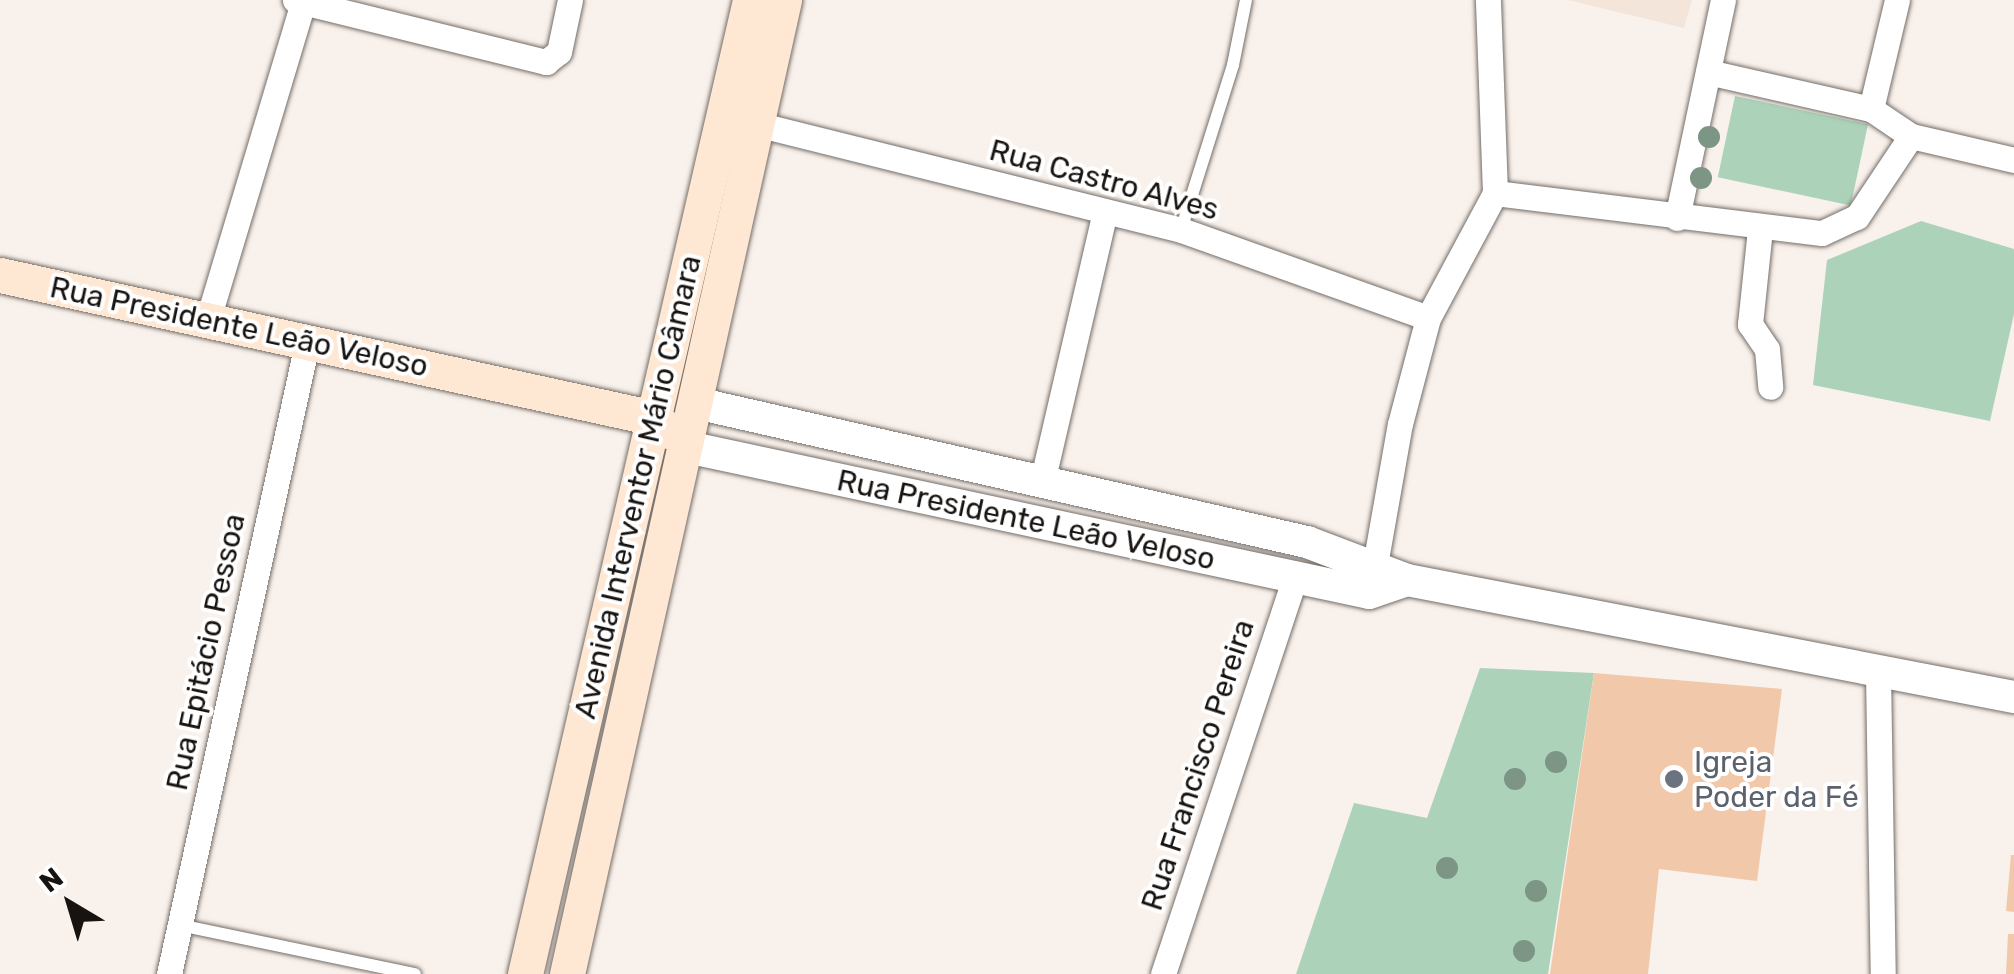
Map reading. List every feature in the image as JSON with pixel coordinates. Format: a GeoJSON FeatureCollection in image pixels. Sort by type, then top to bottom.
{"type":"FeatureCollection","features":[{"type":"Feature","properties":{"kind":"main road","name":"Avenida Interventor Mário Câmara"},"geometry":{"type":"LineString","coordinates":[[525,974],[750,0]]}},
{"type":"Feature","properties":{"kind":"main road","name":"Avenida Interventor Mário Câmara"},"geometry":{"type":"LineString","coordinates":[[567,974],[784,0]]}},
{"type":"Feature","properties":{"kind":"main road","name":"Rua Presidente Leão Veloso"},"geometry":{"type":"LineString","coordinates":[[0,274],[654,418],[687,447]]}},
{"type":"Feature","properties":{"kind":"main road"},"geometry":{"type":"LineString","coordinates":[[654,418],[696,403]]}},
{"type":"Feature","properties":{"kind":"street"},"geometry":{"type":"LineString","coordinates":[[208,319],[301,1],[546,62],[559,52],[570,0]]}},
{"type":"Feature","properties":{"kind":"street"},"geometry":{"type":"LineString","coordinates":[[1373,578],[1400,424],[1428,318],[1495,194],[1488,0]]}},
{"type":"Feature","properties":{"kind":"street"},"geometry":{"type":"LineString","coordinates":[[1677,218],[1723,0]]}},
{"type":"Feature","properties":{"kind":"street"},"geometry":{"type":"LineString","coordinates":[[1871,109],[1898,0]]}},
{"type":"Feature","properties":{"kind":"street"},"geometry":{"type":"LineString","coordinates":[[1708,72],[1871,109],[1911,136],[2014,160]]}},
{"type":"Feature","properties":{"kind":"street","name":"Rua Castro Alves"},"geometry":{"type":"LineString","coordinates":[[756,124],[1181,230],[1428,318]]}},
{"type":"Feature","properties":{"kind":"street"},"geometry":{"type":"LineString","coordinates":[[1495,194],[1810,234],[1846,226],[1911,136]]}},
{"type":"Feature","properties":{"kind":"street"},"geometry":{"type":"LineString","coordinates":[[1043,478],[1105,212]]}},
{"type":"Feature","properties":{"kind":"street"},"geometry":{"type":"LineString","coordinates":[[1760,229],[1750,324],[1768,349],[1770,387]]}},
{"type":"Feature","properties":{"kind":"street","name":"Rua Epitácio Pessoa"},"geometry":{"type":"LineString","coordinates":[[168,974],[306,343]]}},
{"type":"Feature","properties":{"kind":"street","name":"Rua Presidente Leão Veloso"},"geometry":{"type":"LineString","coordinates":[[696,403],[1043,478],[1373,578]]}},
{"type":"Feature","properties":{"kind":"street","name":"Rua Presidente Leão Veloso"},"geometry":{"type":"LineString","coordinates":[[687,447],[1295,577],[1407,580],[2014,698]]}},
{"type":"Feature","properties":{"kind":"street","name":"Rua Francisco Pereira"},"geometry":{"type":"LineString","coordinates":[[1163,974],[1295,577]]}},
{"type":"Feature","properties":{"kind":"street"},"geometry":{"type":"LineString","coordinates":[[1878,672],[1882,974]]}},
{"type":"Feature","properties":{"kind":"lane"},"geometry":{"type":"LineString","coordinates":[[1181,230],[1233,66],[1246,0]]}},
{"type":"Feature","properties":{"kind":"lane"},"geometry":{"type":"LineString","coordinates":[[180,925],[415,974]]}},
{"type":"Feature","properties":{"kind":"shaded area"},"geometry":{"type":"Polygon","coordinates":[[[1568,0],[1692,0],[1684,28],[1568,0]]]}},
{"type":"Feature","properties":{"kind":"green space"},"geometry":{"type":"Polygon","coordinates":[[[1735,96],[1868,124],[1851,205],[1718,177],[1735,96]]]}},
{"type":"Feature","properties":{"kind":"green space"},"geometry":{"type":"Polygon","coordinates":[[[1921,221],[2014,249],[2014,314],[1990,421],[1813,385],[1827,260],[1921,221]]]}},
{"type":"Feature","properties":{"kind":"green space"},"geometry":{"type":"Polygon","coordinates":[[[1480,668],[1594,673],[1548,974],[1296,974],[1354,803],[1427,818],[1480,668]]]}},
{"type":"Feature","properties":{"kind":"building","name":"Igreja Poder da Fé"},"geometry":{"type":"Polygon","coordinates":[[[1594,673],[1782,689],[1757,881],[1659,869],[1648,974],[1550,974],[1594,673]]]}},
{"type":"Feature","properties":{"kind":"building"},"geometry":{"type":"Polygon","coordinates":[[[2014,855],[2014,912],[2006,911],[2014,855]]]}},
{"type":"Feature","properties":{"kind":"building"},"geometry":{"type":"Polygon","coordinates":[[[2008,934],[2014,934],[2014,974],[2006,974],[2008,934]]]}},
{"type":"Feature","properties":{"kind":"place","name":"Igreja Poder da Fé"},"geometry":{"type":"Point","coordinates":[1674,779]}}]}
